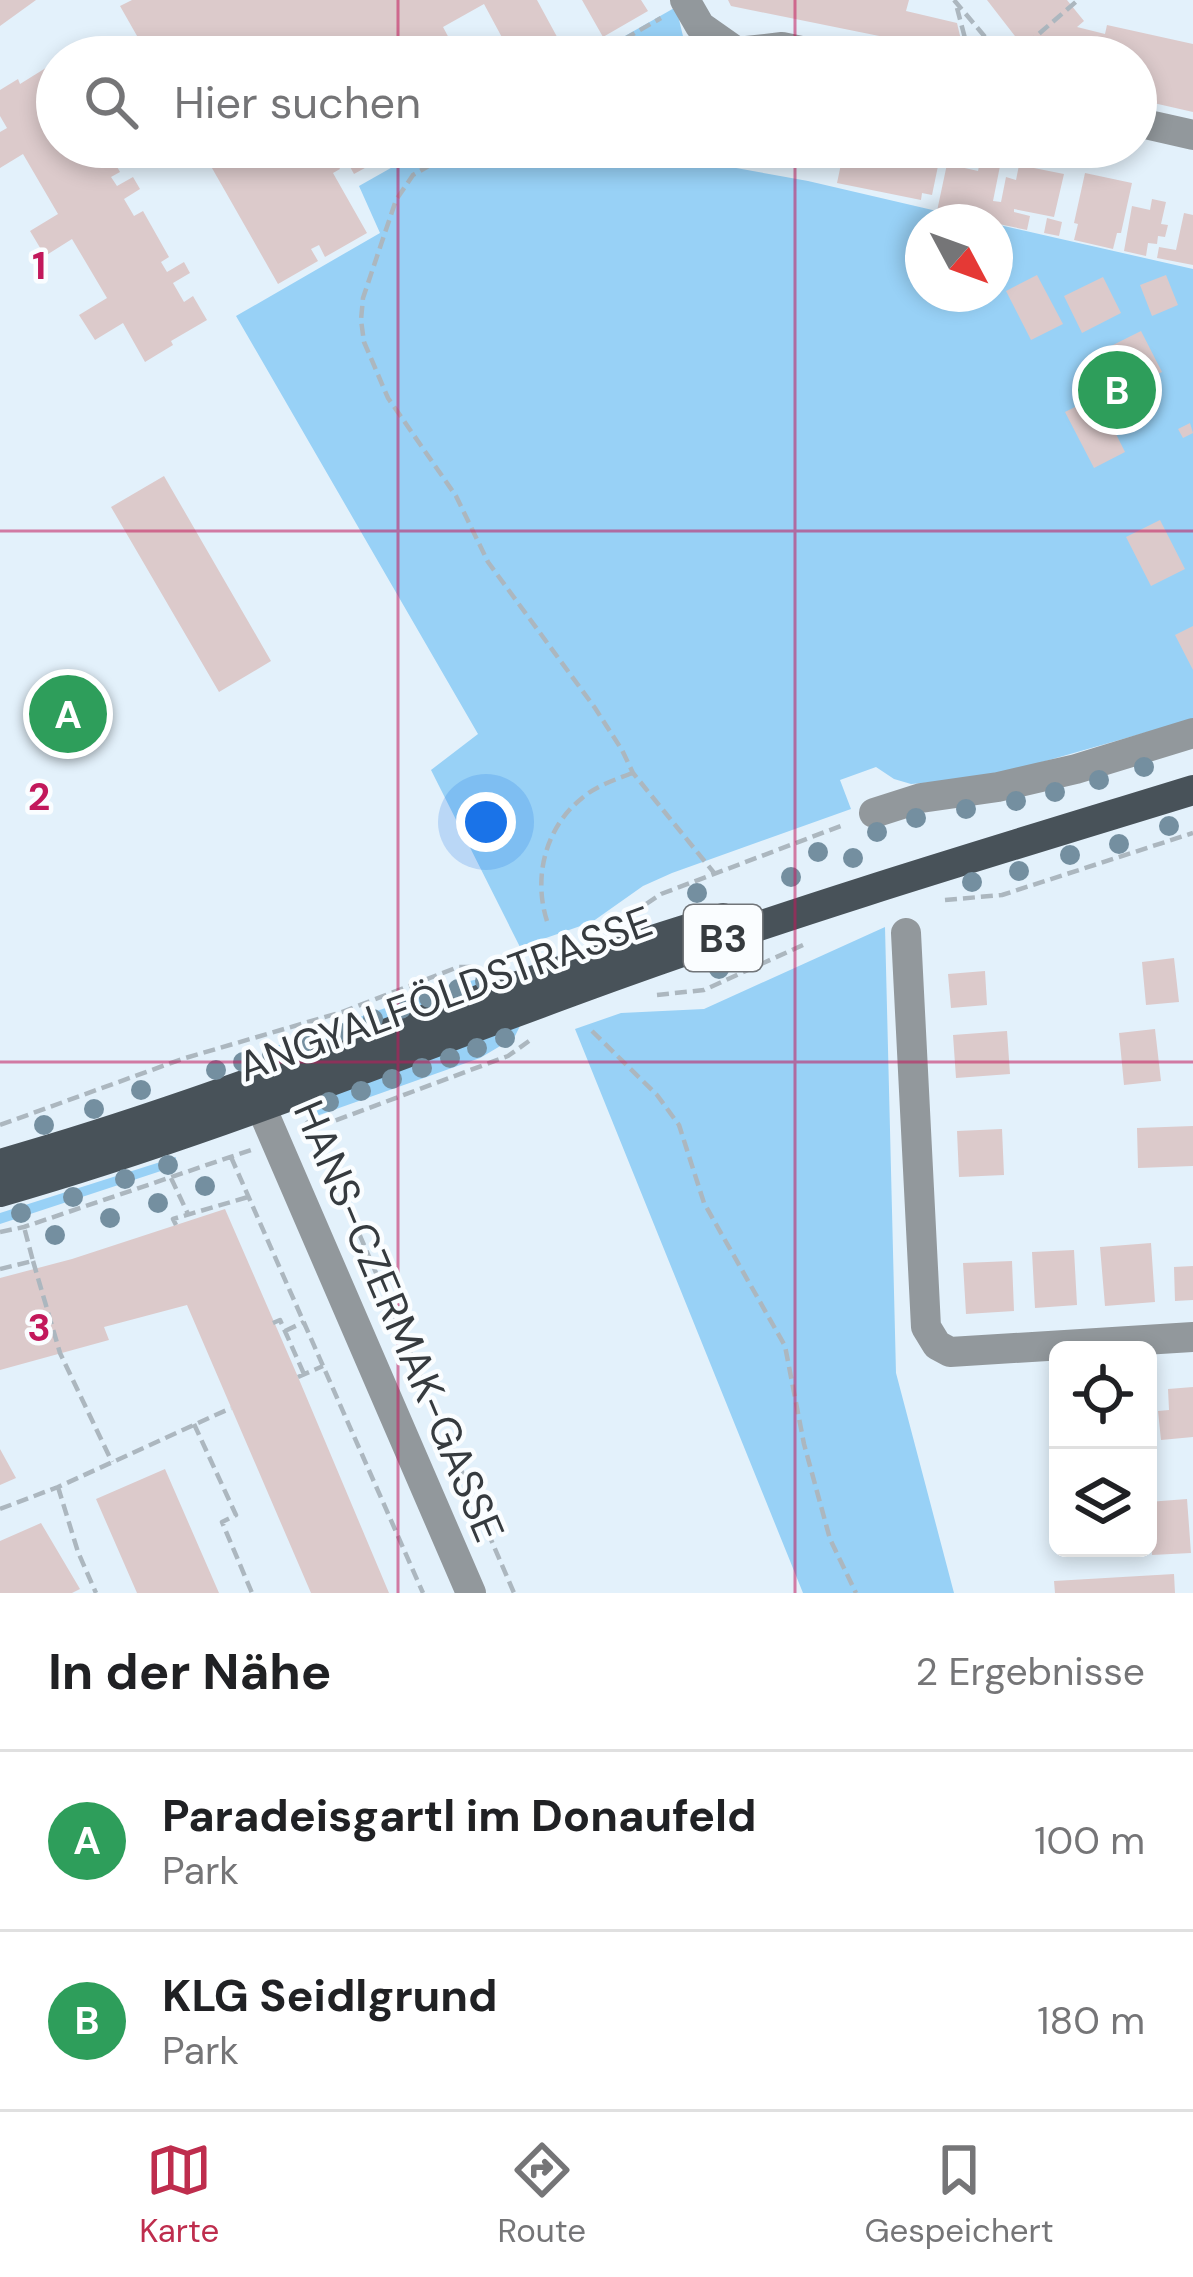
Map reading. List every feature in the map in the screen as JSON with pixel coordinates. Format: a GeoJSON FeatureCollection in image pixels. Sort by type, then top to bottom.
{"type":"FeatureCollection","features":[{"type":"Feature","properties":{"kind":"main road","name":"ANGYALFÖLDSTRASSE"},"geometry":{"type":"LineString","coordinates":[[0,1192],[205,1127],[255,1094],[615,950],[1193,772]]}},
{"type":"Feature","properties":{"kind":"main road","name":"ANGYALFÖLDSTRASSE"},"geometry":{"type":"LineString","coordinates":[[0,1164],[195,1103],[255,1094],[786,916],[1193,790]]}},
{"type":"Feature","properties":{"kind":"street"},"geometry":{"type":"LineString","coordinates":[[685,2],[700,26],[714,36]]}},
{"type":"Feature","properties":{"kind":"street"},"geometry":{"type":"LineString","coordinates":[[1157,126],[1193,134]]}},
{"type":"Feature","properties":{"kind":"street"},"geometry":{"type":"LineString","coordinates":[[874,813],[921,798],[1076,769],[1193,733]]}},
{"type":"Feature","properties":{"kind":"street"},"geometry":{"type":"LineString","coordinates":[[906,933],[926,1327],[937,1345],[950,1352],[1193,1337]]}},
{"type":"Feature","properties":{"kind":"street","name":"HANS-CZERMAK-GASSE"},"geometry":{"type":"LineString","coordinates":[[255,1094],[471,1593]]}},
{"type":"Feature","properties":{"kind":"path"},"geometry":{"type":"LineString","coordinates":[[1036,36],[1078,0]]}},
{"type":"Feature","properties":{"kind":"path"},"geometry":{"type":"LineString","coordinates":[[955,1],[964,36]]}},
{"type":"Feature","properties":{"kind":"path"},"geometry":{"type":"LineString","coordinates":[[955,1],[984,36]]}},
{"type":"Feature","properties":{"kind":"path"},"geometry":{"type":"LineString","coordinates":[[628,36],[685,2]]}},
{"type":"Feature","properties":{"kind":"path"},"geometry":{"type":"LineString","coordinates":[[425,168],[413,175],[396,200],[362,298],[364,342],[388,398],[456,496],[488,562],[595,707],[633,773],[715,874]]}},
{"type":"Feature","properties":{"kind":"path"},"geometry":{"type":"LineString","coordinates":[[547,920],[540,900],[548,845],[579,800],[633,773]]}},
{"type":"Feature","properties":{"kind":"path"},"geometry":{"type":"LineString","coordinates":[[623,922],[661,894],[874,813]]}},
{"type":"Feature","properties":{"kind":"path"},"geometry":{"type":"LineString","coordinates":[[942,900],[1001,895],[1193,833]]}},
{"type":"Feature","properties":{"kind":"path"},"geometry":{"type":"LineString","coordinates":[[640,997],[704,990],[806,944]]}},
{"type":"Feature","properties":{"kind":"path"},"geometry":{"type":"LineString","coordinates":[[0,1125],[182,1059],[342,1012],[458,968],[478,967]]}},
{"type":"Feature","properties":{"kind":"path"},"geometry":{"type":"LineString","coordinates":[[592,1031],[657,1095],[679,1125],[704,1203],[785,1346],[804,1444],[830,1539],[856,1593]]}},
{"type":"Feature","properties":{"kind":"path"},"geometry":{"type":"LineString","coordinates":[[0,1232],[314,1129],[508,1055],[539,1034]]}},
{"type":"Feature","properties":{"kind":"path"},"geometry":{"type":"LineString","coordinates":[[314,1129],[514,1593]]}},
{"type":"Feature","properties":{"kind":"path"},"geometry":{"type":"LineString","coordinates":[[231,1157],[422,1593]]}},
{"type":"Feature","properties":{"kind":"path"},"geometry":{"type":"LineString","coordinates":[[171,1178],[188,1214]]}},
{"type":"Feature","properties":{"kind":"path"},"geometry":{"type":"LineString","coordinates":[[176,1225],[173,1219],[249,1196]]}},
{"type":"Feature","properties":{"kind":"path"},"geometry":{"type":"LineString","coordinates":[[24,1227],[60,1353],[112,1462]]}},
{"type":"Feature","properties":{"kind":"path"},"geometry":{"type":"LineString","coordinates":[[0,1269],[33,1261]]}},
{"type":"Feature","properties":{"kind":"path"},"geometry":{"type":"LineString","coordinates":[[273,1323],[280,1320],[301,1376],[323,1366]]}},
{"type":"Feature","properties":{"kind":"path"},"geometry":{"type":"LineString","coordinates":[[284,1331],[304,1322]]}},
{"type":"Feature","properties":{"kind":"path"},"geometry":{"type":"LineString","coordinates":[[0,1509],[231,1408]]}},
{"type":"Feature","properties":{"kind":"path"},"geometry":{"type":"LineString","coordinates":[[194,1424],[236,1515],[222,1522],[252,1593]]}},
{"type":"Feature","properties":{"kind":"path"},"geometry":{"type":"LineString","coordinates":[[58,1487],[96,1593]]}},
{"type":"Feature","properties":{"kind":"shaded area"},"geometry":{"type":"Polygon","coordinates":[[[676,7],[683,36],[625,36],[676,7]]]}},
{"type":"Feature","properties":{"kind":"shaded area"},"geometry":{"type":"Polygon","coordinates":[[[391,168],[736,168],[907,204],[905,312],[1013,312],[1013,228],[1193,269],[1193,719],[986,778],[911,784],[876,767],[840,780],[851,809],[672,873],[643,886],[592,922],[520,947],[431,770],[478,734],[236,316],[380,233],[359,186],[391,168]]]}},
{"type":"Feature","properties":{"kind":"shaded area"},"geometry":{"type":"Polygon","coordinates":[[[885,927],[896,1373],[954,1593],[803,1593],[575,1029],[621,1013],[704,1009],[885,927]]]}},
{"type":"Feature","properties":{"kind":"shaded area"},"geometry":{"type":"Polygon","coordinates":[[[501,977],[274,1064],[267,1047],[448,986],[501,977]]]}},
{"type":"Feature","properties":{"kind":"shaded area"},"geometry":{"type":"Polygon","coordinates":[[[520,1026],[514,1038],[480,1058],[308,1119],[321,1098],[520,1026]]]}},
{"type":"Feature","properties":{"kind":"shaded area"},"geometry":{"type":"Polygon","coordinates":[[[176,1157],[173,1167],[0,1224],[0,1213],[176,1157]]]}},
{"type":"Feature","properties":{"kind":"building"},"geometry":{"type":"Polygon","coordinates":[[[0,0],[36,0],[0,26],[0,0]]]}},
{"type":"Feature","properties":{"kind":"building"},"geometry":{"type":"Polygon","coordinates":[[[132,0],[537,0],[557,36],[501,36],[484,4],[443,27],[448,36],[137,36],[120,6],[132,0]]]}},
{"type":"Feature","properties":{"kind":"building"},"geometry":{"type":"Polygon","coordinates":[[[582,0],[641,0],[648,11],[602,36],[582,0]]]}},
{"type":"Feature","properties":{"kind":"building"},"geometry":{"type":"Polygon","coordinates":[[[728,0],[909,0],[906,11],[957,23],[960,36],[879,36],[731,6],[728,0]]]}},
{"type":"Feature","properties":{"kind":"building"},"geometry":{"type":"Polygon","coordinates":[[[987,0],[1067,0],[1084,21],[1077,27],[1105,34],[1107,25],[1157,36],[1015,36],[987,0]]]}},
{"type":"Feature","properties":{"kind":"building"},"geometry":{"type":"Polygon","coordinates":[[[1157,36],[1193,44],[1193,112],[1157,104],[1157,36]]]}},
{"type":"Feature","properties":{"kind":"building"},"geometry":{"type":"Polygon","coordinates":[[[36,74],[36,168],[118,168],[120,172],[111,177],[117,186],[133,177],[140,189],[124,199],[134,216],[143,211],[169,257],[161,262],[167,272],[184,262],[190,273],[173,283],[184,302],[193,296],[207,320],[145,362],[123,323],[95,340],[79,315],[107,298],[72,239],[45,256],[30,231],[58,214],[23,154],[0,168],[0,132],[7,128],[0,116],[0,90],[18,79],[20,84],[36,74]]]}},
{"type":"Feature","properties":{"kind":"building"},"geometry":{"type":"Polygon","coordinates":[[[212,168],[339,168],[333,173],[367,233],[325,257],[319,245],[311,249],[318,261],[278,284],[212,168]]]}},
{"type":"Feature","properties":{"kind":"building"},"geometry":{"type":"Polygon","coordinates":[[[840,168],[938,168],[932,195],[922,193],[921,200],[837,183],[840,168]]]}},
{"type":"Feature","properties":{"kind":"building"},"geometry":{"type":"Polygon","coordinates":[[[946,168],[1000,168],[993,201],[1001,202],[1006,177],[1016,180],[1018,168],[1064,174],[1054,217],[1014,209],[1030,216],[1027,230],[1013,227],[1013,204],[938,204],[946,168]]]}},
{"type":"Feature","properties":{"kind":"building"},"geometry":{"type":"Polygon","coordinates":[[[1085,173],[1132,183],[1113,249],[1074,240],[1085,173]]]}},
{"type":"Feature","properties":{"kind":"building"},"geometry":{"type":"Polygon","coordinates":[[[1152,199],[1166,202],[1161,224],[1168,225],[1165,237],[1158,236],[1157,244],[1148,243],[1146,256],[1124,251],[1132,206],[1150,210],[1152,199]]]}},
{"type":"Feature","properties":{"kind":"building"},"geometry":{"type":"Polygon","coordinates":[[[1184,213],[1193,215],[1193,265],[1157,258],[1159,247],[1176,250],[1184,213]]]}},
{"type":"Feature","properties":{"kind":"building"},"geometry":{"type":"Polygon","coordinates":[[[1047,218],[1062,222],[1059,236],[1044,233],[1047,218]]]}},
{"type":"Feature","properties":{"kind":"building"},"geometry":{"type":"Polygon","coordinates":[[[1037,275],[1063,324],[1031,340],[1013,305],[1013,287],[1037,275]]]}},
{"type":"Feature","properties":{"kind":"building"},"geometry":{"type":"Polygon","coordinates":[[[1166,275],[1178,305],[1152,316],[1140,285],[1166,275]]]}},
{"type":"Feature","properties":{"kind":"building"},"geometry":{"type":"Polygon","coordinates":[[[1103,277],[1121,313],[1082,333],[1064,296],[1103,277]]]}},
{"type":"Feature","properties":{"kind":"building"},"geometry":{"type":"Polygon","coordinates":[[[1141,331],[1162,372],[1126,390],[1105,349],[1141,331]]]}},
{"type":"Feature","properties":{"kind":"building"},"geometry":{"type":"Polygon","coordinates":[[[1097,396],[1125,452],[1094,468],[1065,412],[1097,396]]]}},
{"type":"Feature","properties":{"kind":"building"},"geometry":{"type":"Polygon","coordinates":[[[1190,423],[1193,433],[1183,438],[1178,429],[1190,423]]]}},
{"type":"Feature","properties":{"kind":"building"},"geometry":{"type":"Polygon","coordinates":[[[164,476],[271,661],[219,692],[111,507],[164,476]]]}},
{"type":"Feature","properties":{"kind":"building"},"geometry":{"type":"Polygon","coordinates":[[[1160,520],[1185,569],[1151,586],[1126,537],[1160,520]]]}},
{"type":"Feature","properties":{"kind":"building"},"geometry":{"type":"Polygon","coordinates":[[[1193,626],[1193,670],[1175,635],[1193,626]]]}},
{"type":"Feature","properties":{"kind":"building"},"geometry":{"type":"Polygon","coordinates":[[[1174,958],[1179,1002],[1146,1005],[1142,962],[1174,958]]]}},
{"type":"Feature","properties":{"kind":"building"},"geometry":{"type":"Polygon","coordinates":[[[985,971],[987,1005],[951,1008],[948,974],[985,971]]]}},
{"type":"Feature","properties":{"kind":"building"},"geometry":{"type":"Polygon","coordinates":[[[1155,1029],[1161,1081],[1124,1085],[1119,1033],[1155,1029]]]}},
{"type":"Feature","properties":{"kind":"building"},"geometry":{"type":"Polygon","coordinates":[[[1007,1031],[1010,1074],[956,1078],[953,1035],[1007,1031]]]}},
{"type":"Feature","properties":{"kind":"building"},"geometry":{"type":"Polygon","coordinates":[[[1193,1126],[1193,1166],[1138,1168],[1137,1128],[1193,1126]]]}},
{"type":"Feature","properties":{"kind":"building"},"geometry":{"type":"Polygon","coordinates":[[[1002,1129],[1004,1175],[959,1177],[957,1131],[1002,1129]]]}},
{"type":"Feature","properties":{"kind":"building"},"geometry":{"type":"Polygon","coordinates":[[[225,1209],[389,1593],[311,1593],[187,1305],[104,1327],[109,1340],[0,1370],[0,1278],[225,1209]]]}},
{"type":"Feature","properties":{"kind":"building"},"geometry":{"type":"Polygon","coordinates":[[[1151,1243],[1155,1302],[1105,1306],[1100,1247],[1151,1243]]]}},
{"type":"Feature","properties":{"kind":"building"},"geometry":{"type":"Polygon","coordinates":[[[1074,1250],[1077,1305],[1035,1308],[1032,1252],[1074,1250]]]}},
{"type":"Feature","properties":{"kind":"building"},"geometry":{"type":"Polygon","coordinates":[[[1012,1261],[1014,1311],[966,1314],[963,1263],[1012,1261]]]}},
{"type":"Feature","properties":{"kind":"building"},"geometry":{"type":"Polygon","coordinates":[[[1193,1266],[1193,1300],[1175,1301],[1174,1267],[1193,1266]]]}},
{"type":"Feature","properties":{"kind":"building"},"geometry":{"type":"Polygon","coordinates":[[[1193,1387],[1193,1437],[1161,1440],[1158,1411],[1169,1410],[1168,1389],[1193,1387]]]}},
{"type":"Feature","properties":{"kind":"building"},"geometry":{"type":"Polygon","coordinates":[[[0,1449],[16,1478],[0,1485],[0,1449]]]}},
{"type":"Feature","properties":{"kind":"building"},"geometry":{"type":"Polygon","coordinates":[[[165,1469],[219,1593],[137,1593],[96,1499],[165,1469]]]}},
{"type":"Feature","properties":{"kind":"building"},"geometry":{"type":"Polygon","coordinates":[[[1187,1499],[1191,1553],[1157,1555],[1157,1501],[1187,1499]]]}},
{"type":"Feature","properties":{"kind":"building"},"geometry":{"type":"Polygon","coordinates":[[[41,1523],[80,1589],[0,1593],[0,1541],[41,1523]]]}},
{"type":"Feature","properties":{"kind":"building"},"geometry":{"type":"Polygon","coordinates":[[[1174,1574],[1175,1593],[1055,1593],[1054,1581],[1174,1574]]]}},
{"type":"Feature","properties":{"kind":"place","name":"KLG Seidlgrund"},"geometry":{"type":"Point","coordinates":[1117,390]}},
{"type":"Feature","properties":{"kind":"place","name":"Paradeisgartl im Donaufeld"},"geometry":{"type":"Point","coordinates":[68,714]}}]}
